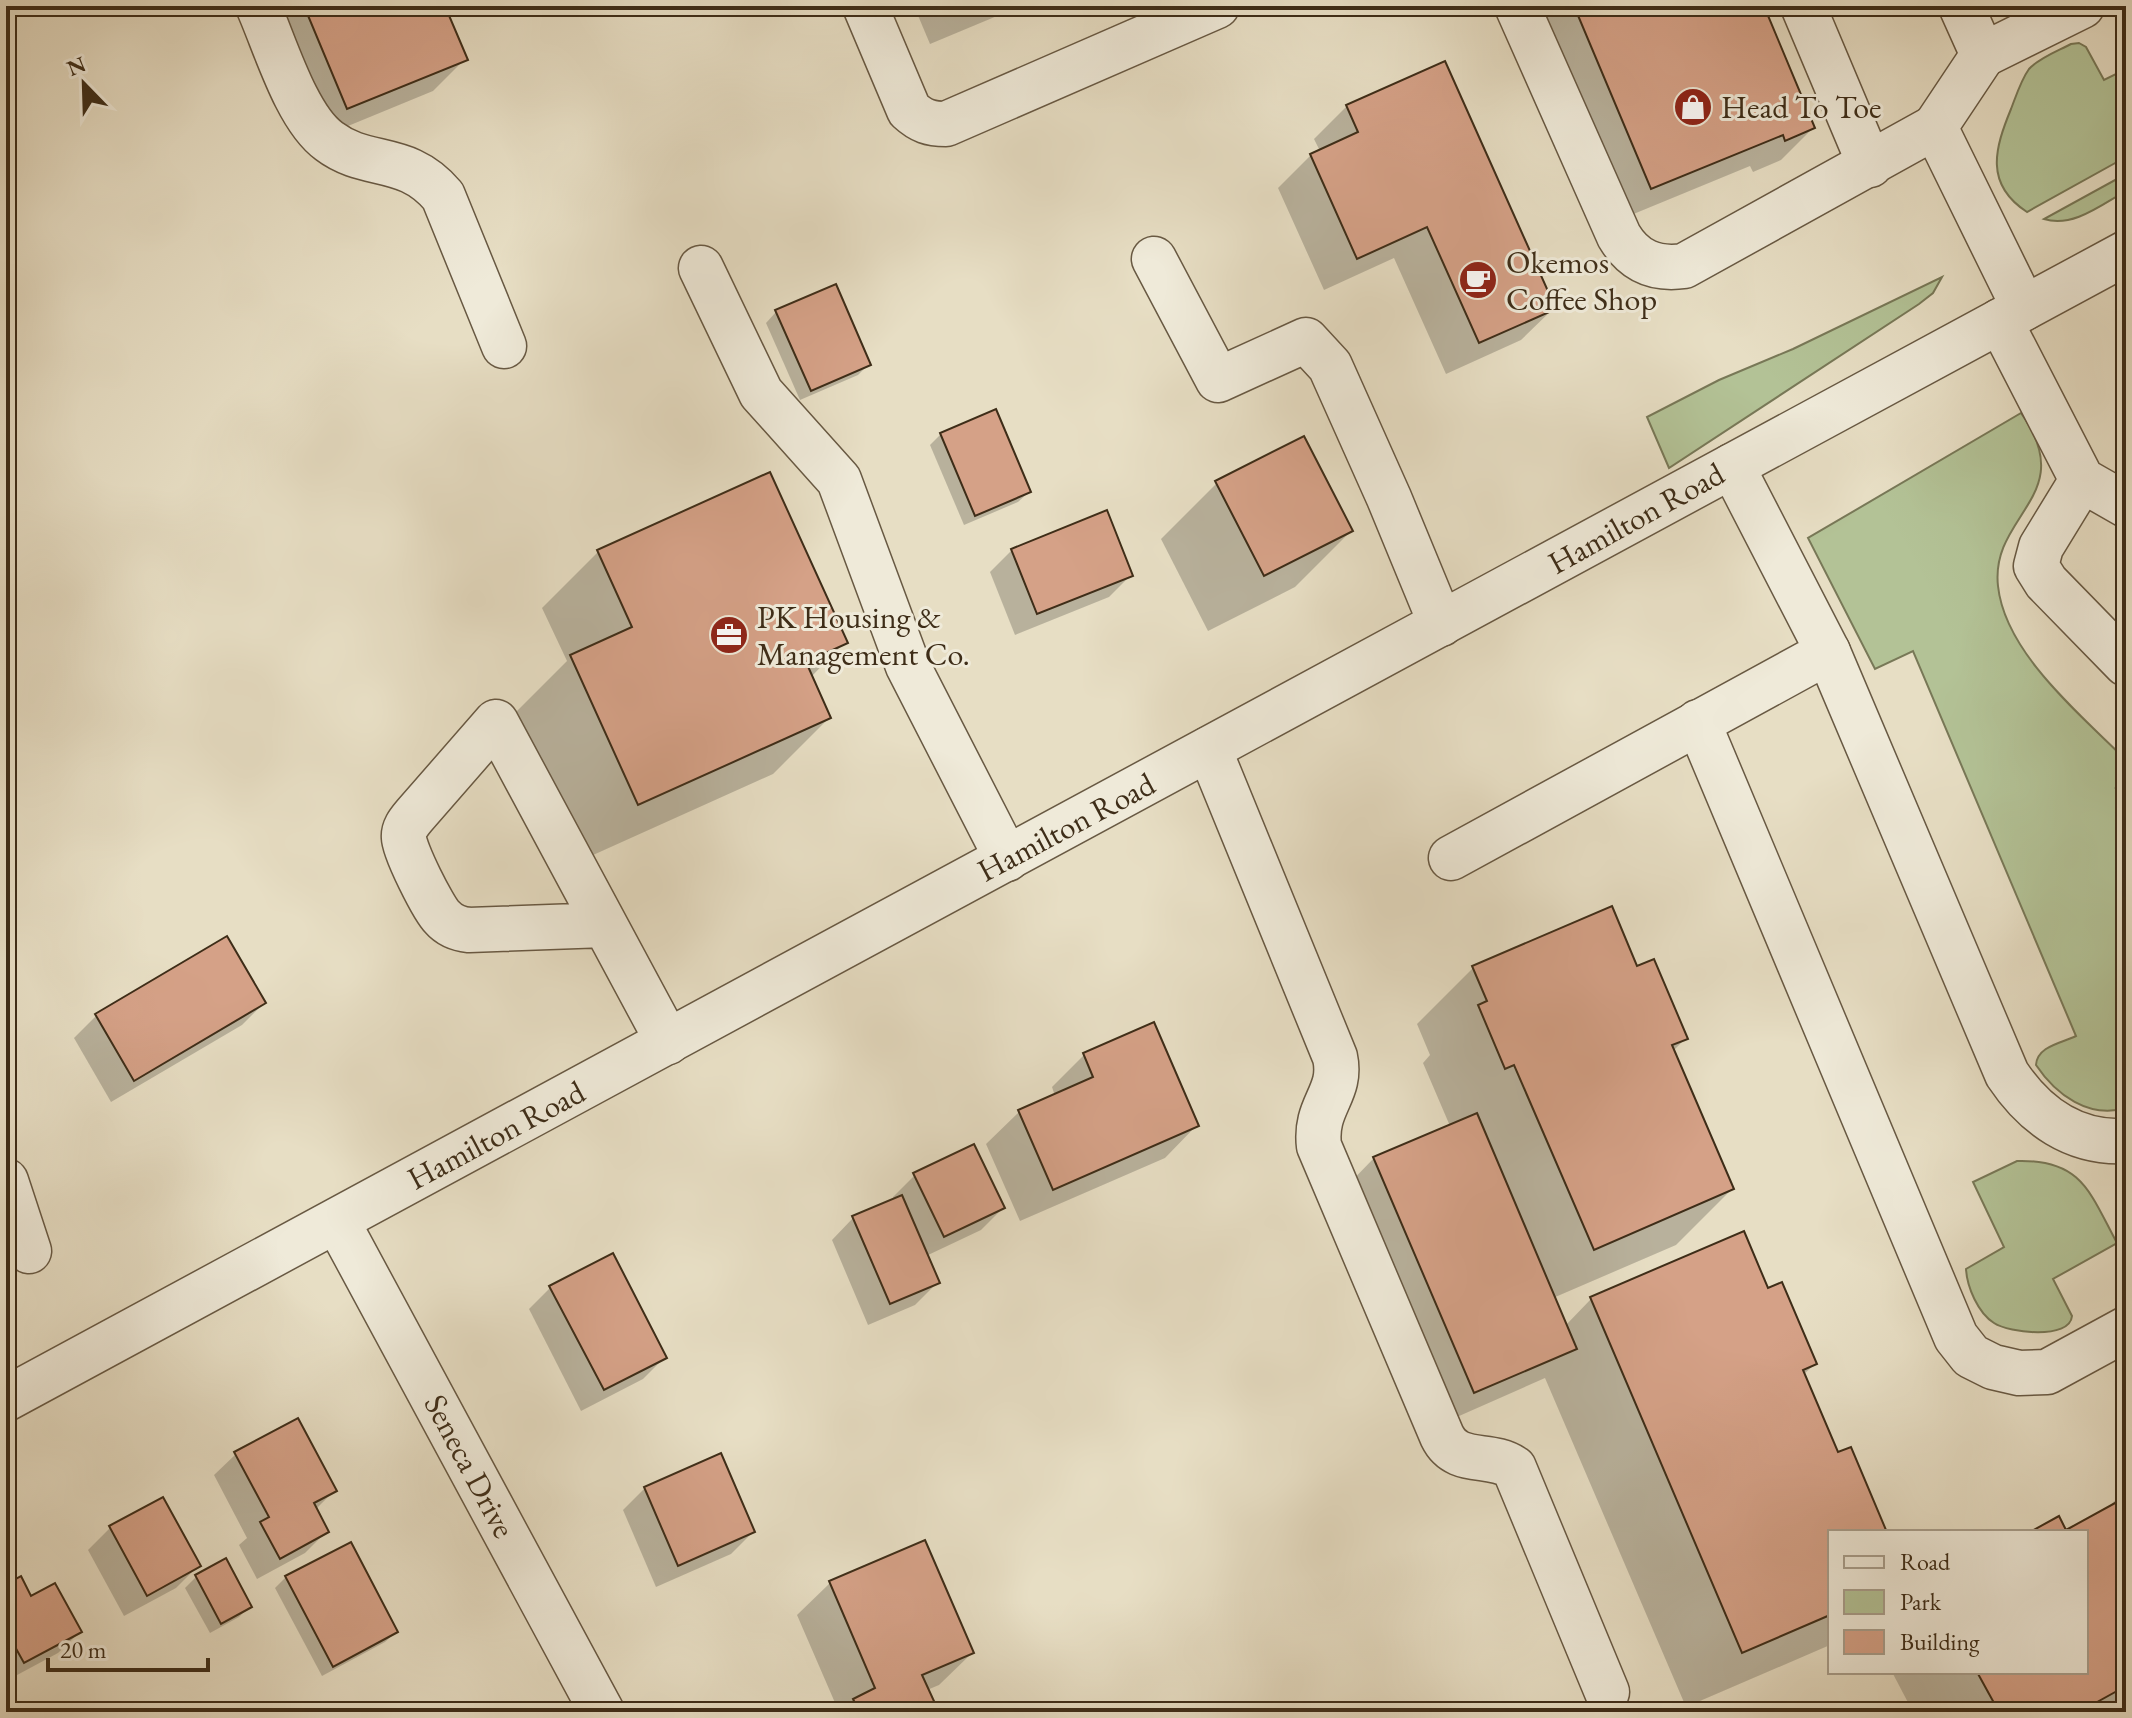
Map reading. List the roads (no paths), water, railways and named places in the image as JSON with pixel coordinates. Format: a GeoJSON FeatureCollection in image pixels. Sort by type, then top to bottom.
{"type":"FeatureCollection","features":[{"type":"Feature","properties":{"kind":"street"},"geometry":{"type":"LineString","coordinates":[[258,6],[302,109],[314,127],[343,149],[417,172],[443,196],[504,346]]}},
{"type":"Feature","properties":{"kind":"street"},"geometry":{"type":"LineString","coordinates":[[865,6],[909,110],[930,124],[946,124],[1217,6]]}},
{"type":"Feature","properties":{"kind":"street"},"geometry":{"type":"LineString","coordinates":[[1517,6],[1619,236],[1626,248],[1649,264],[1667,268],[1684,266],[1935,127],[1983,55],[2082,6]]}},
{"type":"Feature","properties":{"kind":"street"},"geometry":{"type":"LineString","coordinates":[[1803,6],[1870,165]]}},
{"type":"Feature","properties":{"kind":"street"},"geometry":{"type":"LineString","coordinates":[[1961,6],[1983,55]]}},
{"type":"Feature","properties":{"kind":"street"},"geometry":{"type":"LineString","coordinates":[[1935,127],[2082,480],[2126,505]]}},
{"type":"Feature","properties":{"kind":"street","name":"Hamilton Road"},"geometry":{"type":"LineString","coordinates":[[6,1399],[2126,253]]}},
{"type":"Feature","properties":{"kind":"street"},"geometry":{"type":"LineString","coordinates":[[1154,259],[1218,380],[1306,340],[1330,366],[1441,624]]}},
{"type":"Feature","properties":{"kind":"street"},"geometry":{"type":"LineString","coordinates":[[701,268],[761,393],[839,480],[908,666],[1007,859]]}},
{"type":"Feature","properties":{"kind":"street"},"geometry":{"type":"LineString","coordinates":[[1732,466],[1828,652],[2007,1074],[2038,1113],[2056,1125],[2097,1140],[2126,1141]]}},
{"type":"Feature","properties":{"kind":"street"},"geometry":{"type":"LineString","coordinates":[[2082,480],[2041,547],[2036,566],[2046,582],[2126,664]]}},
{"type":"Feature","properties":{"kind":"street"},"geometry":{"type":"LineString","coordinates":[[1451,858],[1828,652]]}},
{"type":"Feature","properties":{"kind":"street"},"geometry":{"type":"LineString","coordinates":[[605,925],[469,930],[453,926],[441,916],[406,850],[403,836],[406,825],[496,722],[668,1042]]}},
{"type":"Feature","properties":{"kind":"street"},"geometry":{"type":"LineString","coordinates":[[1698,722],[1956,1337],[1971,1356],[1993,1367],[2019,1373],[2047,1372],[2126,1329]]}},
{"type":"Feature","properties":{"kind":"street"},"geometry":{"type":"LineString","coordinates":[[1209,749],[1335,1057],[1337,1079],[1319,1116],[1319,1146],[1423,1393],[1447,1447],[1466,1456],[1503,1460],[1514,1468],[1607,1692]]}},
{"type":"Feature","properties":{"kind":"street"},"geometry":{"type":"LineString","coordinates":[[6,1181],[29,1251]]}},
{"type":"Feature","properties":{"kind":"street","name":"Seneca Drive"},"geometry":{"type":"LineString","coordinates":[[337,1221],[602,1712]]}},
{"type":"Feature","properties":{"kind":"place","name":"Head To Toe"},"geometry":{"type":"Point","coordinates":[1693,107]}},
{"type":"Feature","properties":{"kind":"place","name":"Okemos Coffee Shop"},"geometry":{"type":"Point","coordinates":[1478,280]}},
{"type":"Feature","properties":{"kind":"place","name":"PK Housing & Management Co."},"geometry":{"type":"Point","coordinates":[729,635]}}]}
